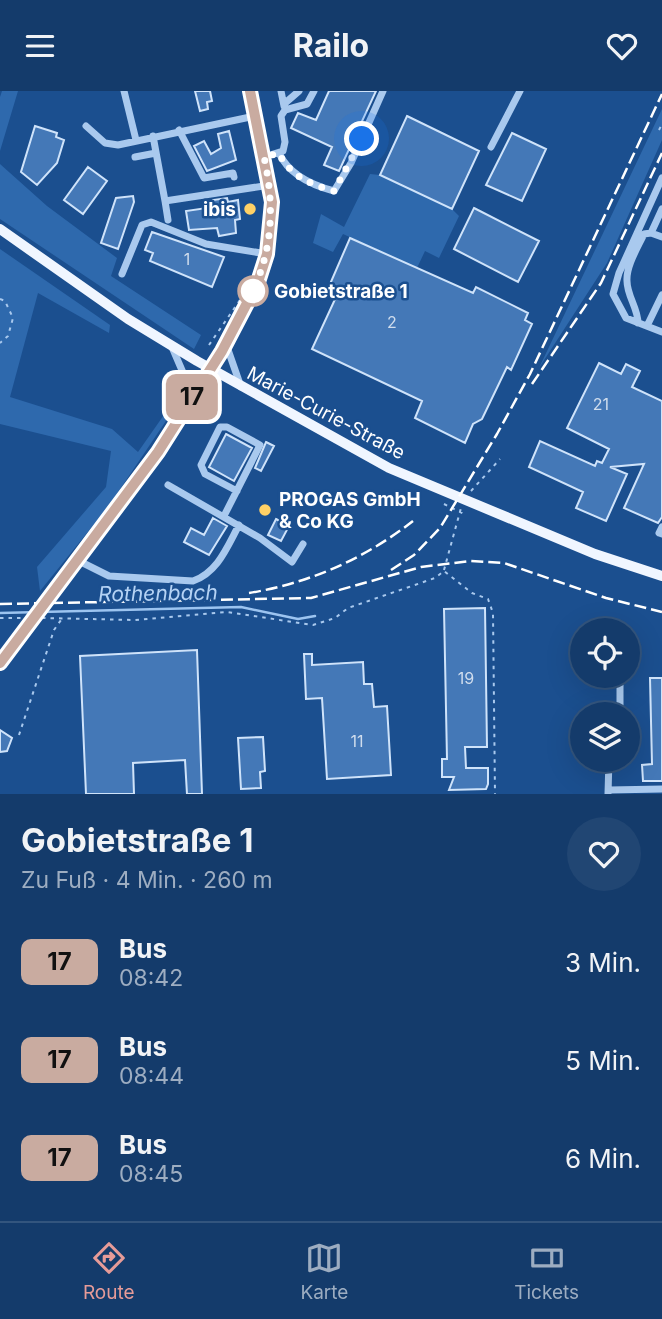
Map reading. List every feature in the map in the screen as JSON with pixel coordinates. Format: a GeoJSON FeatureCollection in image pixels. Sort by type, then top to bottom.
{"type":"FeatureCollection","features":[{"type":"Feature","properties":{"kind":"main road","name":"Marie-Curie-Straße"},"geometry":{"type":"LineString","coordinates":[[0,229],[106,305],[172,346],[389,468],[595,554],[662,576]]}},
{"type":"Feature","properties":{"kind":"street"},"geometry":{"type":"LineString","coordinates":[[124,91],[136,140]]}},
{"type":"Feature","properties":{"kind":"street"},"geometry":{"type":"LineString","coordinates":[[0,663],[127,496],[226,344],[258,282],[267,254],[272,202],[250,91]]}},
{"type":"Feature","properties":{"kind":"street"},"geometry":{"type":"LineString","coordinates":[[281,91],[284,107]]}},
{"type":"Feature","properties":{"kind":"street"},"geometry":{"type":"LineString","coordinates":[[264,157],[279,153],[285,142],[281,116],[284,107],[299,91]]}},
{"type":"Feature","properties":{"kind":"street"},"geometry":{"type":"LineString","coordinates":[[284,107],[307,104],[314,91]]}},
{"type":"Feature","properties":{"kind":"street"},"geometry":{"type":"LineString","coordinates":[[279,153],[284,165],[302,179],[334,191],[351,163],[383,91]]}},
{"type":"Feature","properties":{"kind":"street"},"geometry":{"type":"LineString","coordinates":[[491,147],[520,91]]}},
{"type":"Feature","properties":{"kind":"street"},"geometry":{"type":"LineString","coordinates":[[86,126],[92,135],[104,143],[118,145],[255,115]]}},
{"type":"Feature","properties":{"kind":"street"},"geometry":{"type":"LineString","coordinates":[[179,130],[204,178],[233,173],[234,177]]}},
{"type":"Feature","properties":{"kind":"street"},"geometry":{"type":"LineString","coordinates":[[153,136],[168,220]]}},
{"type":"Feature","properties":{"kind":"street"},"geometry":{"type":"LineString","coordinates":[[135,157],[156,153]]}},
{"type":"Feature","properties":{"kind":"street"},"geometry":{"type":"LineString","coordinates":[[662,178],[614,284],[613,294],[626,318],[662,332]]}},
{"type":"Feature","properties":{"kind":"street"},"geometry":{"type":"LineString","coordinates":[[165,201],[270,185]]}},
{"type":"Feature","properties":{"kind":"street"},"geometry":{"type":"LineString","coordinates":[[651,233],[662,209]]}},
{"type":"Feature","properties":{"kind":"street"},"geometry":{"type":"LineString","coordinates":[[122,274],[142,225],[151,222],[206,244],[267,254]]}},
{"type":"Feature","properties":{"kind":"street"},"geometry":{"type":"LineString","coordinates":[[638,323],[638,310],[626,281],[644,234],[651,233],[662,237]]}},
{"type":"Feature","properties":{"kind":"street"},"geometry":{"type":"LineString","coordinates":[[647,326],[661,299]]}},
{"type":"Feature","properties":{"kind":"street"},"geometry":{"type":"LineString","coordinates":[[226,344],[242,387]]}},
{"type":"Feature","properties":{"kind":"street"},"geometry":{"type":"LineString","coordinates":[[172,346],[184,375],[189,403]]}},
{"type":"Feature","properties":{"kind":"street"},"geometry":{"type":"LineString","coordinates":[[224,516],[237,491],[260,445],[227,427],[220,427],[201,465],[205,474],[237,491]]}},
{"type":"Feature","properties":{"kind":"street"},"geometry":{"type":"LineString","coordinates":[[168,485],[239,525],[292,562],[303,544]]}},
{"type":"Feature","properties":{"kind":"street"},"geometry":{"type":"LineString","coordinates":[[79,561],[109,576],[194,581],[205,577],[216,566],[239,525]]}},
{"type":"Feature","properties":{"kind":"street"},"geometry":{"type":"LineString","coordinates":[[662,527],[659,533],[662,534]]}},
{"type":"Feature","properties":{"kind":"street"},"geometry":{"type":"LineString","coordinates":[[609,772],[608,792],[662,789]]}},
{"type":"Feature","properties":{"kind":"path"},"geometry":{"type":"LineString","coordinates":[[659,130],[662,124]]}},
{"type":"Feature","properties":{"kind":"path"},"geometry":{"type":"LineString","coordinates":[[209,345],[242,298]]}},
{"type":"Feature","properties":{"kind":"path"},"geometry":{"type":"LineString","coordinates":[[0,299],[5,301],[13,318],[8,336],[0,343]]}},
{"type":"Feature","properties":{"kind":"path"},"geometry":{"type":"LineString","coordinates":[[0,618],[135,620],[227,612],[313,625],[335,618],[348,608],[435,578],[444,571],[467,502],[500,459]]}},
{"type":"Feature","properties":{"kind":"path"},"geometry":{"type":"LineString","coordinates":[[444,504],[464,513]]}},
{"type":"Feature","properties":{"kind":"path"},"geometry":{"type":"LineString","coordinates":[[444,571],[472,593],[488,599],[493,613],[495,794]]}},
{"type":"Feature","properties":{"kind":"path"},"geometry":{"type":"LineString","coordinates":[[19,735],[54,630],[61,619]]}},
{"type":"Feature","properties":{"kind":"shaded area"},"geometry":{"type":"Polygon","coordinates":[[[2,91],[18,91],[0,151],[0,97],[2,91]]]}},
{"type":"Feature","properties":{"kind":"shaded area"},"geometry":{"type":"Polygon","coordinates":[[[662,109],[662,140],[607,263],[539,368],[662,109]]]}},
{"type":"Feature","properties":{"kind":"shaded area"},"geometry":{"type":"Polygon","coordinates":[[[0,164],[47,206],[117,258],[111,276],[201,335],[194,349],[0,219],[0,164]]]}},
{"type":"Feature","properties":{"kind":"shaded area"},"geometry":{"type":"Polygon","coordinates":[[[370,174],[380,175],[452,209],[459,216],[439,258],[425,251],[417,268],[343,234],[333,252],[313,243],[321,214],[344,227],[370,174]]]}},
{"type":"Feature","properties":{"kind":"shaded area"},"geometry":{"type":"Polygon","coordinates":[[[0,249],[110,325],[109,333],[38,293],[10,397],[112,429],[138,452],[173,402],[176,406],[108,507],[40,591],[37,567],[106,487],[111,451],[0,424],[0,249]]]}},
{"type":"Feature","properties":{"kind":"building"},"geometry":{"type":"Polygon","coordinates":[[[195,91],[210,91],[212,101],[207,102],[208,109],[200,111],[195,91]]]}},
{"type":"Feature","properties":{"kind":"building"},"geometry":{"type":"Polygon","coordinates":[[[329,91],[376,91],[339,171],[324,165],[332,147],[291,128],[298,113],[316,120],[329,91]]]}},
{"type":"Feature","properties":{"kind":"building"},"geometry":{"type":"Polygon","coordinates":[[[407,116],[479,151],[452,209],[380,175],[407,116]]]}},
{"type":"Feature","properties":{"kind":"building"},"geometry":{"type":"Polygon","coordinates":[[[35,126],[57,133],[56,137],[64,140],[57,163],[37,185],[21,172],[35,126]]]}},
{"type":"Feature","properties":{"kind":"building"},"geometry":{"type":"Polygon","coordinates":[[[229,131],[236,160],[207,171],[194,146],[204,141],[211,154],[221,148],[218,134],[229,131]]]}},
{"type":"Feature","properties":{"kind":"building"},"geometry":{"type":"Polygon","coordinates":[[[512,133],[546,149],[522,201],[486,185],[512,133]]]}},
{"type":"Feature","properties":{"kind":"building"},"geometry":{"type":"Polygon","coordinates":[[[88,167],[107,181],[83,214],[64,200],[88,167]]]}},
{"type":"Feature","properties":{"kind":"building"},"geometry":{"type":"Polygon","coordinates":[[[133,196],[134,202],[118,249],[101,243],[116,198],[133,196]]]}},
{"type":"Feature","properties":{"kind":"building"},"geometry":{"type":"Polygon","coordinates":[[[227,198],[228,202],[238,200],[240,219],[235,220],[236,233],[219,236],[217,228],[189,230],[186,211],[214,207],[213,200],[227,198]]]}},
{"type":"Feature","properties":{"kind":"building"},"geometry":{"type":"Polygon","coordinates":[[[474,208],[539,241],[518,282],[454,249],[474,208]]]}},
{"type":"Feature","properties":{"kind":"building"},"geometry":{"type":"Polygon","coordinates":[[[152,232],[224,257],[212,287],[150,261],[153,253],[145,250],[152,232]]]}},
{"type":"Feature","properties":{"kind":"building"},"geometry":{"type":"Polygon","coordinates":[[[350,238],[473,293],[476,287],[528,313],[525,320],[532,324],[511,370],[507,367],[482,419],[473,424],[465,443],[415,418],[422,401],[312,349],[337,295],[327,291],[350,238]]]}},
{"type":"Feature","properties":{"kind":"building"},"geometry":{"type":"Polygon","coordinates":[[[599,363],[621,374],[626,364],[640,371],[632,387],[662,401],[662,517],[658,523],[624,508],[644,464],[610,467],[627,474],[606,521],[576,508],[583,492],[529,467],[540,441],[595,466],[597,461],[602,463],[609,449],[567,428],[599,363]]]}},
{"type":"Feature","properties":{"kind":"building"},"geometry":{"type":"Polygon","coordinates":[[[226,434],[252,448],[234,481],[209,467],[226,434]]]}},
{"type":"Feature","properties":{"kind":"building"},"geometry":{"type":"Polygon","coordinates":[[[266,442],[274,446],[261,471],[255,468],[266,442]]]}},
{"type":"Feature","properties":{"kind":"building"},"geometry":{"type":"Polygon","coordinates":[[[213,518],[227,526],[209,555],[184,542],[191,528],[204,535],[213,518]]]}},
{"type":"Feature","properties":{"kind":"building"},"geometry":{"type":"Polygon","coordinates":[[[276,519],[289,526],[281,541],[268,535],[276,519]]]}},
{"type":"Feature","properties":{"kind":"building"},"geometry":{"type":"Polygon","coordinates":[[[485,608],[487,747],[465,747],[466,768],[488,768],[488,784],[486,789],[449,790],[454,777],[442,777],[442,759],[447,759],[444,609],[485,608]]]}},
{"type":"Feature","properties":{"kind":"building"},"geometry":{"type":"Polygon","coordinates":[[[197,650],[202,794],[187,794],[185,760],[133,763],[134,794],[86,794],[80,656],[197,650]]]}},
{"type":"Feature","properties":{"kind":"building"},"geometry":{"type":"Polygon","coordinates":[[[304,654],[312,654],[312,665],[363,662],[364,684],[372,684],[374,707],[387,706],[391,775],[327,779],[322,698],[306,699],[304,654]]]}},
{"type":"Feature","properties":{"kind":"building"},"geometry":{"type":"Polygon","coordinates":[[[650,678],[662,678],[662,781],[643,781],[642,765],[652,764],[650,678]]]}},
{"type":"Feature","properties":{"kind":"building"},"geometry":{"type":"Polygon","coordinates":[[[0,730],[12,738],[7,751],[0,752],[0,730]]]}},
{"type":"Feature","properties":{"kind":"building"},"geometry":{"type":"Polygon","coordinates":[[[263,737],[265,771],[260,772],[261,788],[241,789],[238,738],[263,737]]]}},
{"type":"Feature","properties":{"kind":"waterway","name":"Rothenbach"},"geometry":{"type":"LineString","coordinates":[[0,613],[241,607],[298,619],[315,616]]}},
{"type":"Feature","properties":{"kind":"railway"},"geometry":{"type":"LineString","coordinates":[[391,570],[414,555],[440,528],[497,434],[530,374],[662,94]]}},
{"type":"Feature","properties":{"kind":"railway"},"geometry":{"type":"LineString","coordinates":[[532,384],[601,283],[662,153]]}},
{"type":"Feature","properties":{"kind":"railway"},"geometry":{"type":"LineString","coordinates":[[249,593],[293,583],[336,568],[375,547],[413,521]]}},
{"type":"Feature","properties":{"kind":"railway"},"geometry":{"type":"LineString","coordinates":[[0,604],[311,598],[421,567],[470,561],[504,563],[606,598],[662,612]]}},
{"type":"Feature","properties":{"kind":"bus line","name":"17"},"geometry":{"type":"LineString","coordinates":[[0,663],[158,452],[222,351],[258,282],[271,232],[272,202],[250,91]]}},
{"type":"Feature","properties":{"kind":"place","name":"ibis"},"geometry":{"type":"Point","coordinates":[250,209]}},
{"type":"Feature","properties":{"kind":"place","name":"Gobietstraße 1"},"geometry":{"type":"Point","coordinates":[253,291]}},
{"type":"Feature","properties":{"kind":"place","name":"PROGAS GmbH & Co KG"},"geometry":{"type":"Point","coordinates":[265,510]}},
{"type":"Feature","properties":{"kind":"route"},"geometry":{"type":"LineString","coordinates":[[253,291],[249,299],[258,282],[271,232],[272,202],[264,157],[279,153],[284,165],[302,179],[334,191],[362,139]]}}]}
